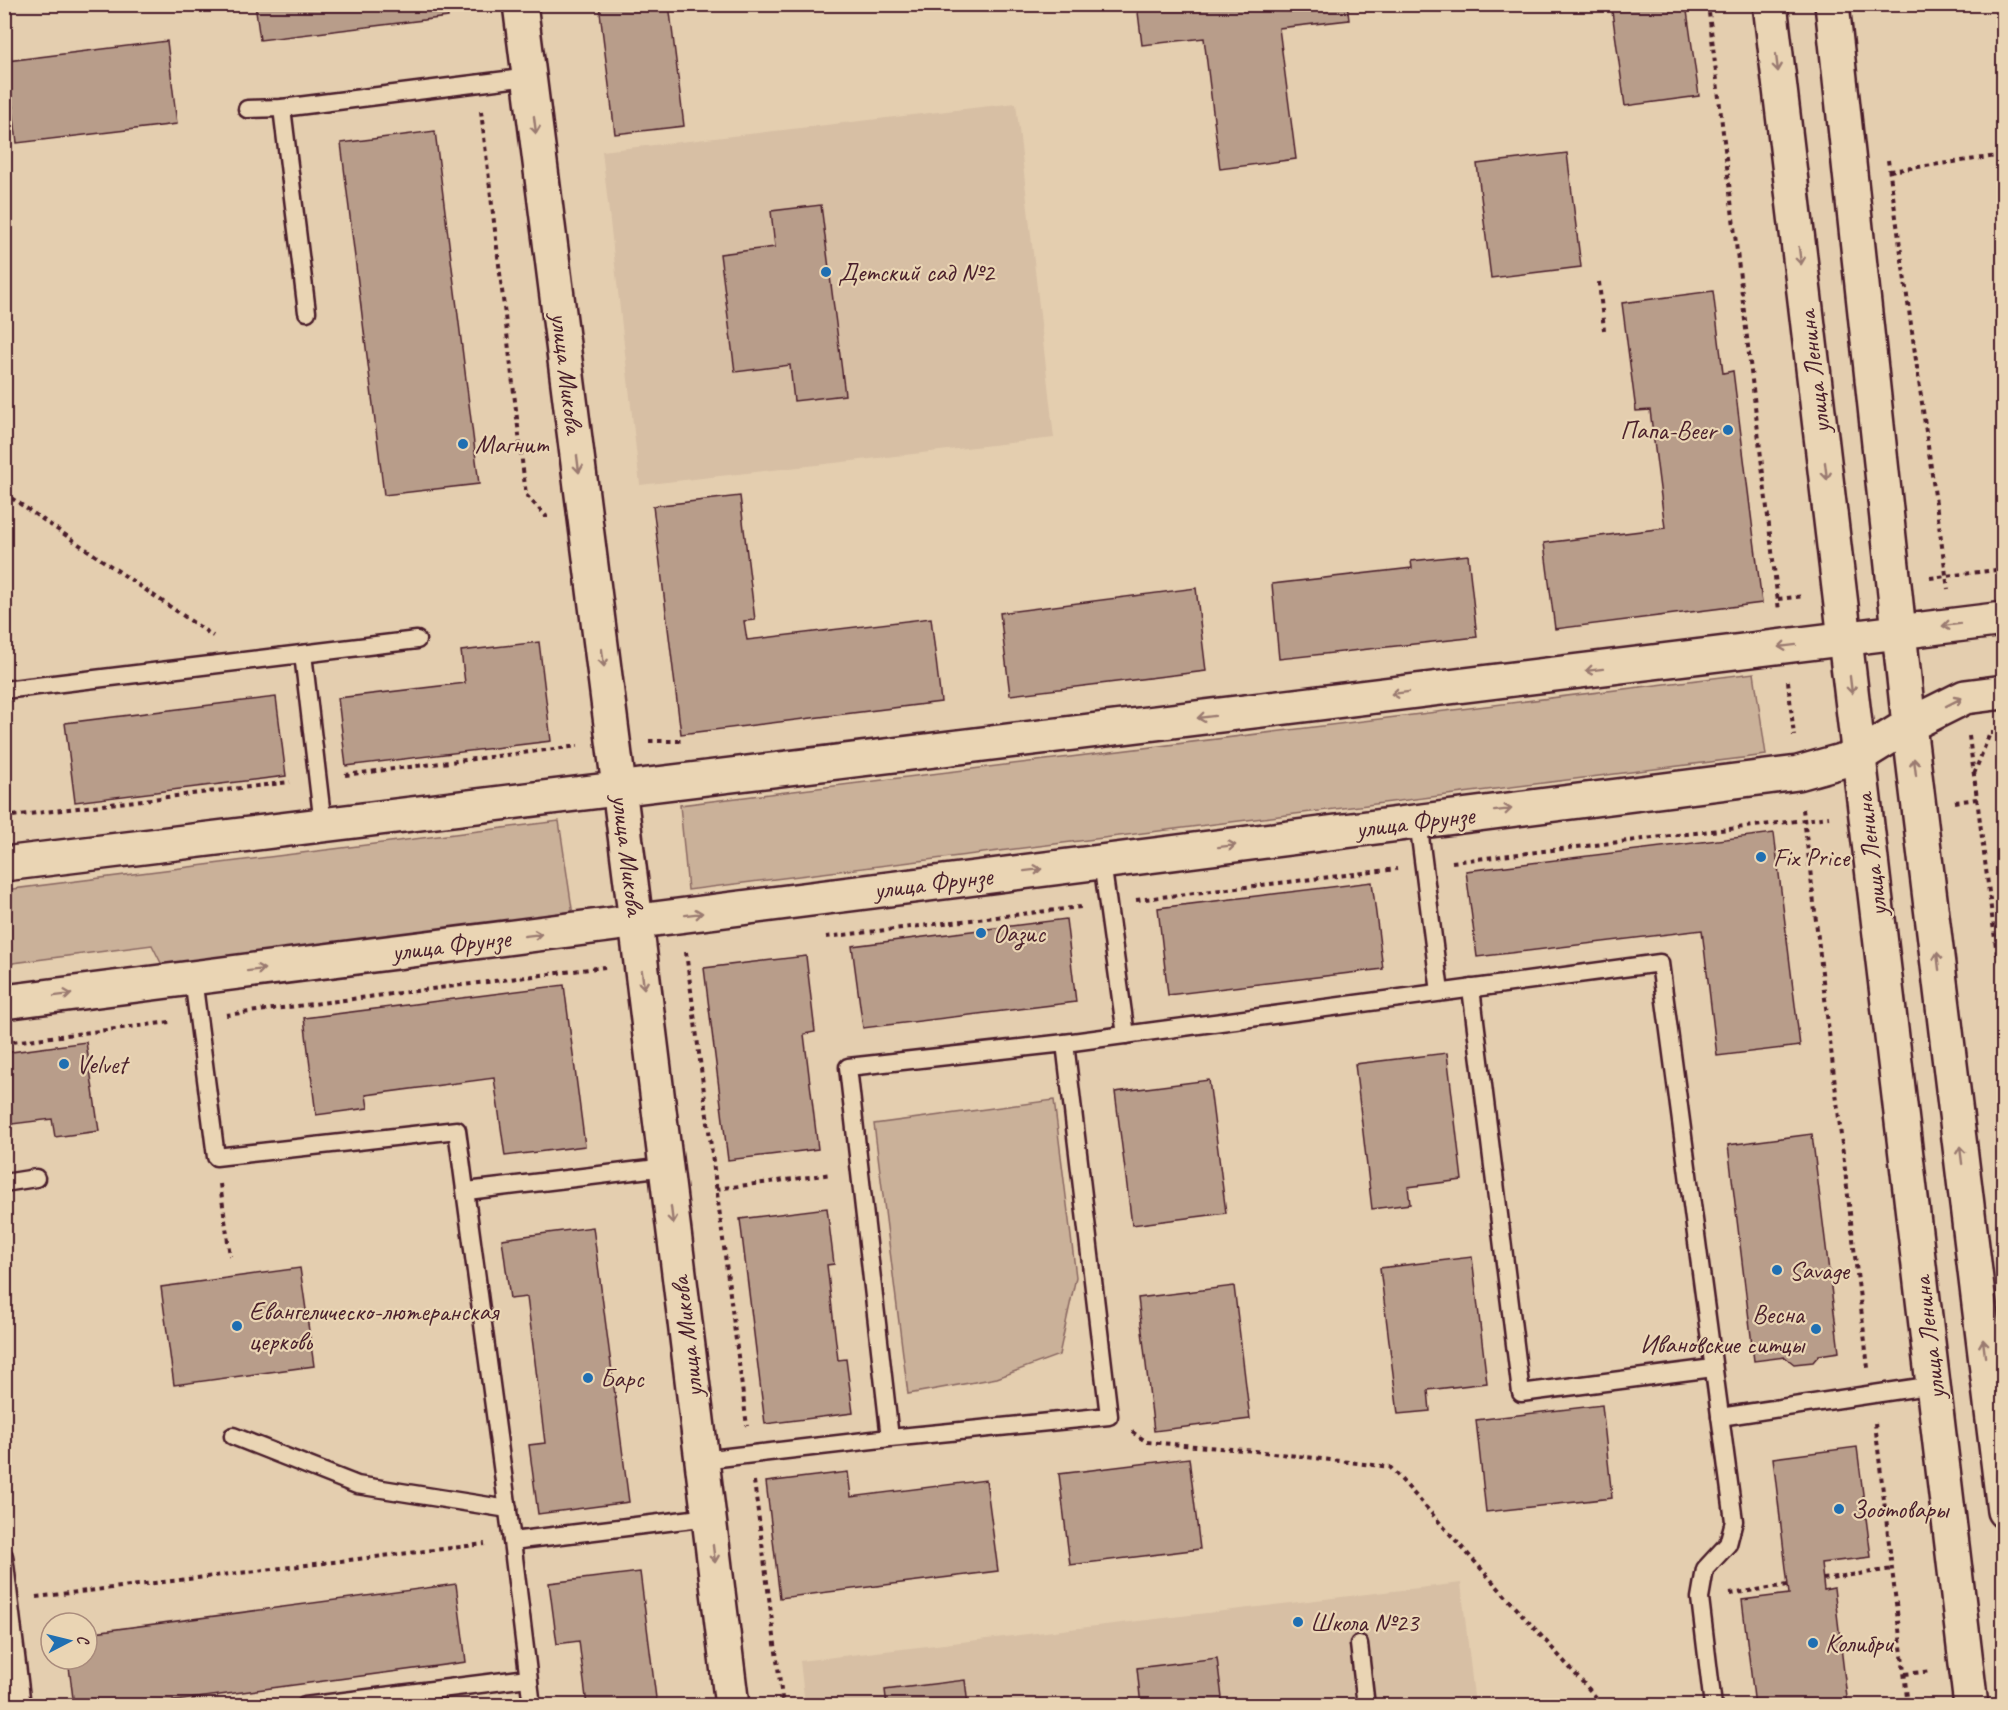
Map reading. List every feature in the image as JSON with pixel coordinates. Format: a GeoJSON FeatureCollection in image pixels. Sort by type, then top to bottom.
{"type":"FeatureCollection","features":[{"type":"Feature","properties":{"kind":"street","name":"улица Микова"},"geometry":{"type":"LineString","coordinates":[[520,4],[614,743],[732,1706]]}},
{"type":"Feature","properties":{"kind":"street","name":"улица Ленина"},"geometry":{"type":"LineString","coordinates":[[1770,4],[1971,1706]]}},
{"type":"Feature","properties":{"kind":"street","name":"улица Ленина"},"geometry":{"type":"LineString","coordinates":[[1832,4],[1909,725],[2000,1455],[2004,1511]]}},
{"type":"Feature","properties":{"kind":"street"},"geometry":{"type":"LineString","coordinates":[[4,864],[2004,619]]}},
{"type":"Feature","properties":{"kind":"street"},"geometry":{"type":"LineString","coordinates":[[1909,725],[1965,697],[2004,692]]}},
{"type":"Feature","properties":{"kind":"street","name":"улица Фрунзе"},"geometry":{"type":"LineString","coordinates":[[4,1002],[1798,772],[1859,756],[1909,725]]}},
{"type":"Feature","properties":{"kind":"lane"},"geometry":{"type":"LineString","coordinates":[[247,109],[282,108],[529,77]]}},
{"type":"Feature","properties":{"kind":"lane"},"geometry":{"type":"LineString","coordinates":[[282,108],[307,312]]}},
{"type":"Feature","properties":{"kind":"lane"},"geometry":{"type":"LineString","coordinates":[[4,690],[417,640]]}},
{"type":"Feature","properties":{"kind":"lane"},"geometry":{"type":"LineString","coordinates":[[303,654],[323,825]]}},
{"type":"Feature","properties":{"kind":"lane"},"geometry":{"type":"LineString","coordinates":[[1418,821],[1440,992]]}},
{"type":"Feature","properties":{"kind":"lane"},"geometry":{"type":"LineString","coordinates":[[1102,862],[1126,1035]]}},
{"type":"Feature","properties":{"kind":"lane"},"geometry":{"type":"LineString","coordinates":[[890,1438],[848,1067],[1065,1043],[1660,963],[1734,1521],[1728,1544],[1705,1569],[1700,1598],[1713,1706]]}},
{"type":"Feature","properties":{"kind":"lane"},"geometry":{"type":"LineString","coordinates":[[193,978],[216,1157],[457,1130],[467,1191],[532,1706]]}},
{"type":"Feature","properties":{"kind":"lane"},"geometry":{"type":"LineString","coordinates":[[1471,988],[1521,1393],[1713,1368]]}},
{"type":"Feature","properties":{"kind":"lane"},"geometry":{"type":"LineString","coordinates":[[702,1460],[1109,1416],[1065,1043]]}},
{"type":"Feature","properties":{"kind":"lane"},"geometry":{"type":"LineString","coordinates":[[467,1191],[666,1167]]}},
{"type":"Feature","properties":{"kind":"lane"},"geometry":{"type":"LineString","coordinates":[[4,1183],[36,1178]]}},
{"type":"Feature","properties":{"kind":"lane"},"geometry":{"type":"LineString","coordinates":[[1720,1417],[1934,1385]]}},
{"type":"Feature","properties":{"kind":"lane"},"geometry":{"type":"LineString","coordinates":[[232,1436],[357,1485],[508,1509]]}},
{"type":"Feature","properties":{"kind":"lane"},"geometry":{"type":"LineString","coordinates":[[512,1541],[709,1517]]}},
{"type":"Feature","properties":{"kind":"lane"},"geometry":{"type":"LineString","coordinates":[[4,1556],[7,1601],[22,1706]]}},
{"type":"Feature","properties":{"kind":"lane"},"geometry":{"type":"LineString","coordinates":[[1359,1644],[1366,1706]]}},
{"type":"Feature","properties":{"kind":"lane"},"geometry":{"type":"LineString","coordinates":[[305,1706],[528,1678]]}},
{"type":"Feature","properties":{"kind":"path"},"geometry":{"type":"LineString","coordinates":[[1708,4],[1908,1706]]}},
{"type":"Feature","properties":{"kind":"path"},"geometry":{"type":"LineString","coordinates":[[1887,149],[1954,625]]}},
{"type":"Feature","properties":{"kind":"path"},"geometry":{"type":"LineString","coordinates":[[1890,171],[2004,155]]}},
{"type":"Feature","properties":{"kind":"path"},"geometry":{"type":"LineString","coordinates":[[1599,282],[1604,330]]}},
{"type":"Feature","properties":{"kind":"path"},"geometry":{"type":"LineString","coordinates":[[4,493],[249,660]]}},
{"type":"Feature","properties":{"kind":"path"},"geometry":{"type":"LineString","coordinates":[[1767,608],[1779,607]]}},
{"type":"Feature","properties":{"kind":"path"},"geometry":{"type":"LineString","coordinates":[[1965,697],[1997,955],[2004,971]]}},
{"type":"Feature","properties":{"kind":"path"},"geometry":{"type":"LineString","coordinates":[[1974,775],[1990,733],[1997,732]]}},
{"type":"Feature","properties":{"kind":"path"},"geometry":{"type":"LineString","coordinates":[[4,817],[577,746],[693,740]]}},
{"type":"Feature","properties":{"kind":"path"},"geometry":{"type":"LineString","coordinates":[[1920,806],[1977,799]]}},
{"type":"Feature","properties":{"kind":"path"},"geometry":{"type":"LineString","coordinates":[[815,938],[1866,813]]}},
{"type":"Feature","properties":{"kind":"path"},"geometry":{"type":"LineString","coordinates":[[4,1043],[698,952]]}},
{"type":"Feature","properties":{"kind":"path"},"geometry":{"type":"LineString","coordinates":[[216,1157],[230,1256]]}},
{"type":"Feature","properties":{"kind":"path"},"geometry":{"type":"LineString","coordinates":[[716,1190],[859,1170]]}},
{"type":"Feature","properties":{"kind":"path"},"geometry":{"type":"LineString","coordinates":[[1109,1416],[1147,1442],[1255,1451],[1390,1467],[1604,1706]]}},
{"type":"Feature","properties":{"kind":"path"},"geometry":{"type":"LineString","coordinates":[[7,1601],[512,1541]]}},
{"type":"Feature","properties":{"kind":"path"},"geometry":{"type":"LineString","coordinates":[[1823,1579],[1893,1569]]}},
{"type":"Feature","properties":{"kind":"path"},"geometry":{"type":"LineString","coordinates":[[1700,1598],[1788,1585]]}},
{"type":"Feature","properties":{"kind":"shaded area","name":"Детский сад №2"},"geometry":{"type":"Polygon","coordinates":[[[1016,103],[1054,438],[640,485],[602,151],[1016,103]]]}},
{"type":"Feature","properties":{"kind":"shaded area"},"geometry":{"type":"Polygon","coordinates":[[[1754,673],[1766,755],[688,890],[680,805],[1754,673]]]}},
{"type":"Feature","properties":{"kind":"shaded area"},"geometry":{"type":"Polygon","coordinates":[[[559,821],[574,922],[163,967],[152,945],[13,963],[5,981],[5,890],[559,821]]]}},
{"type":"Feature","properties":{"kind":"shaded area"},"geometry":{"type":"Polygon","coordinates":[[[1054,1100],[1076,1277],[1059,1355],[997,1378],[908,1394],[874,1124],[1054,1100]]]}},
{"type":"Feature","properties":{"kind":"shaded area","name":"Школа №23"},"geometry":{"type":"Polygon","coordinates":[[[1461,1583],[1475,1705],[805,1705],[800,1661],[1461,1583]]]}},
{"type":"Feature","properties":{"kind":"building"},"geometry":{"type":"Polygon","coordinates":[[[255,4],[446,4],[448,17],[260,40],[255,4]]]}},
{"type":"Feature","properties":{"kind":"building"},"geometry":{"type":"Polygon","coordinates":[[[599,4],[669,4],[684,126],[615,134],[599,4]]]}},
{"type":"Feature","properties":{"kind":"building"},"geometry":{"type":"Polygon","coordinates":[[[1137,4],[1347,4],[1349,20],[1279,28],[1296,159],[1220,169],[1204,38],[1142,45],[1137,4]]]}},
{"type":"Feature","properties":{"kind":"building"},"geometry":{"type":"Polygon","coordinates":[[[1611,4],[1686,4],[1699,96],[1625,106],[1611,4]]]}},
{"type":"Feature","properties":{"kind":"building"},"geometry":{"type":"Polygon","coordinates":[[[167,41],[177,124],[17,143],[7,61],[167,41]]]}},
{"type":"Feature","properties":{"kind":"building"},"geometry":{"type":"Polygon","coordinates":[[[435,131],[479,484],[384,495],[341,143],[435,131]]]}},
{"type":"Feature","properties":{"kind":"building"},"geometry":{"type":"Polygon","coordinates":[[[1567,153],[1581,267],[1491,278],[1477,164],[1567,153]]]}},
{"type":"Feature","properties":{"kind":"building"},"geometry":{"type":"Polygon","coordinates":[[[821,205],[845,395],[794,401],[790,365],[735,372],[720,254],[775,247],[771,211],[821,205]]]}},
{"type":"Feature","properties":{"kind":"building"},"geometry":{"type":"Polygon","coordinates":[[[1713,291],[1723,373],[1733,371],[1762,603],[1555,629],[1544,543],[1665,528],[1650,410],[1636,411],[1622,303],[1713,291]]]}},
{"type":"Feature","properties":{"kind":"building"},"geometry":{"type":"Polygon","coordinates":[[[740,496],[755,620],[744,621],[747,640],[931,618],[941,702],[681,734],[653,506],[740,496]]]}},
{"type":"Feature","properties":{"kind":"building"},"geometry":{"type":"Polygon","coordinates":[[[1468,555],[1477,637],[1279,659],[1272,584],[1412,568],[1411,561],[1468,555]]]}},
{"type":"Feature","properties":{"kind":"building"},"geometry":{"type":"Polygon","coordinates":[[[1196,588],[1206,671],[1010,695],[1000,613],[1196,588]]]}},
{"type":"Feature","properties":{"kind":"building"},"geometry":{"type":"Polygon","coordinates":[[[539,642],[551,741],[346,766],[338,698],[465,683],[461,651],[539,642]]]}},
{"type":"Feature","properties":{"kind":"building"},"geometry":{"type":"Polygon","coordinates":[[[276,697],[286,776],[75,802],[65,723],[276,697]]]}},
{"type":"Feature","properties":{"kind":"building"},"geometry":{"type":"Polygon","coordinates":[[[2004,747],[2004,802],[1997,748],[2004,747]]]}},
{"type":"Feature","properties":{"kind":"building"},"geometry":{"type":"Polygon","coordinates":[[[1774,833],[1800,1046],[1717,1056],[1702,930],[1477,957],[1466,871],[1774,833]]]}},
{"type":"Feature","properties":{"kind":"building"},"geometry":{"type":"Polygon","coordinates":[[[1372,882],[1383,969],[1168,995],[1158,908],[1372,882]]]}},
{"type":"Feature","properties":{"kind":"building"},"geometry":{"type":"Polygon","coordinates":[[[1066,919],[1076,1002],[863,1028],[852,946],[1066,919]]]}},
{"type":"Feature","properties":{"kind":"building"},"geometry":{"type":"Polygon","coordinates":[[[806,956],[815,1032],[804,1034],[818,1149],[728,1160],[704,968],[806,956]]]}},
{"type":"Feature","properties":{"kind":"building"},"geometry":{"type":"Polygon","coordinates":[[[564,985],[585,1146],[505,1156],[494,1078],[366,1095],[368,1108],[316,1115],[304,1018],[564,985]]]}},
{"type":"Feature","properties":{"kind":"building"},"geometry":{"type":"Polygon","coordinates":[[[86,1042],[99,1131],[55,1137],[52,1119],[4,1125],[4,1053],[86,1042]]]}},
{"type":"Feature","properties":{"kind":"building"},"geometry":{"type":"Polygon","coordinates":[[[1447,1053],[1462,1180],[1408,1187],[1410,1204],[1372,1209],[1355,1064],[1447,1053]]]}},
{"type":"Feature","properties":{"kind":"building"},"geometry":{"type":"Polygon","coordinates":[[[1209,1080],[1226,1213],[1132,1225],[1115,1092],[1209,1080]]]}},
{"type":"Feature","properties":{"kind":"building"},"geometry":{"type":"Polygon","coordinates":[[[1812,1134],[1839,1352],[1819,1355],[1813,1362],[1794,1364],[1785,1357],[1754,1361],[1728,1145],[1812,1134]]]}},
{"type":"Feature","properties":{"kind":"building"},"geometry":{"type":"Polygon","coordinates":[[[827,1208],[834,1264],[827,1265],[838,1360],[846,1359],[853,1413],[765,1424],[740,1219],[827,1208]]]}},
{"type":"Feature","properties":{"kind":"building"},"geometry":{"type":"Polygon","coordinates":[[[593,1227],[629,1502],[538,1514],[529,1445],[545,1443],[527,1297],[510,1299],[502,1239],[593,1227]]]}},
{"type":"Feature","properties":{"kind":"building"},"geometry":{"type":"Polygon","coordinates":[[[1472,1257],[1487,1383],[1428,1390],[1430,1411],[1398,1414],[1380,1268],[1472,1257]]]}},
{"type":"Feature","properties":{"kind":"building","name":"Евангелическо-лютеранская церковь"},"geometry":{"type":"Polygon","coordinates":[[[300,1268],[314,1366],[174,1385],[161,1287],[300,1268]]]}},
{"type":"Feature","properties":{"kind":"building"},"geometry":{"type":"Polygon","coordinates":[[[1234,1286],[1250,1419],[1154,1431],[1138,1298],[1234,1286]]]}},
{"type":"Feature","properties":{"kind":"building"},"geometry":{"type":"Polygon","coordinates":[[[1602,1405],[1612,1498],[1486,1512],[1476,1420],[1602,1405]]]}},
{"type":"Feature","properties":{"kind":"building"},"geometry":{"type":"Polygon","coordinates":[[[1857,1447],[1871,1557],[1821,1563],[1824,1590],[1834,1588],[1848,1706],[1755,1706],[1742,1600],[1789,1594],[1773,1458],[1857,1447]]]}},
{"type":"Feature","properties":{"kind":"building"},"geometry":{"type":"Polygon","coordinates":[[[1189,1458],[1200,1549],[1070,1565],[1059,1474],[1189,1458]]]}},
{"type":"Feature","properties":{"kind":"building"},"geometry":{"type":"Polygon","coordinates":[[[848,1472],[851,1497],[986,1480],[998,1571],[780,1598],[766,1482],[848,1472]]]}},
{"type":"Feature","properties":{"kind":"building"},"geometry":{"type":"Polygon","coordinates":[[[640,1572],[657,1706],[587,1706],[579,1641],[557,1644],[549,1583],[640,1572]]]}},
{"type":"Feature","properties":{"kind":"building"},"geometry":{"type":"Polygon","coordinates":[[[456,1584],[466,1662],[137,1706],[74,1706],[70,1671],[99,1671],[99,1631],[456,1584]]]}},
{"type":"Feature","properties":{"kind":"building"},"geometry":{"type":"Polygon","coordinates":[[[1217,1658],[1223,1706],[1141,1706],[1137,1668],[1217,1658]]]}},
{"type":"Feature","properties":{"kind":"building"},"geometry":{"type":"Polygon","coordinates":[[[965,1680],[968,1706],[887,1706],[885,1690],[965,1680]]]}},
{"type":"Feature","properties":{"kind":"place","name":"Детский сад №2"},"geometry":{"type":"Point","coordinates":[826,272]}},
{"type":"Feature","properties":{"kind":"place","name":"Папа-Beer"},"geometry":{"type":"Point","coordinates":[1728,430]}},
{"type":"Feature","properties":{"kind":"place","name":"Магнит"},"geometry":{"type":"Point","coordinates":[463,444]}},
{"type":"Feature","properties":{"kind":"place","name":"Fix Price"},"geometry":{"type":"Point","coordinates":[1761,857]}},
{"type":"Feature","properties":{"kind":"place","name":"Оазис"},"geometry":{"type":"Point","coordinates":[981,933]}},
{"type":"Feature","properties":{"kind":"place","name":"Velvet"},"geometry":{"type":"Point","coordinates":[64,1064]}},
{"type":"Feature","properties":{"kind":"place","name":"Savage"},"geometry":{"type":"Point","coordinates":[1777,1270]}},
{"type":"Feature","properties":{"kind":"place","name":"Евангелическо-лютеранская церковь"},"geometry":{"type":"Point","coordinates":[237,1326]}},
{"type":"Feature","properties":{"kind":"place","name":"Весна Ивановские ситцы"},"geometry":{"type":"Point","coordinates":[1816,1329]}},
{"type":"Feature","properties":{"kind":"place","name":"Барс"},"geometry":{"type":"Point","coordinates":[588,1378]}},
{"type":"Feature","properties":{"kind":"place","name":"Зоотовары"},"geometry":{"type":"Point","coordinates":[1839,1509]}},
{"type":"Feature","properties":{"kind":"place","name":"Школа №23"},"geometry":{"type":"Point","coordinates":[1298,1622]}},
{"type":"Feature","properties":{"kind":"place","name":"Колибри"},"geometry":{"type":"Point","coordinates":[1813,1643]}}]}
